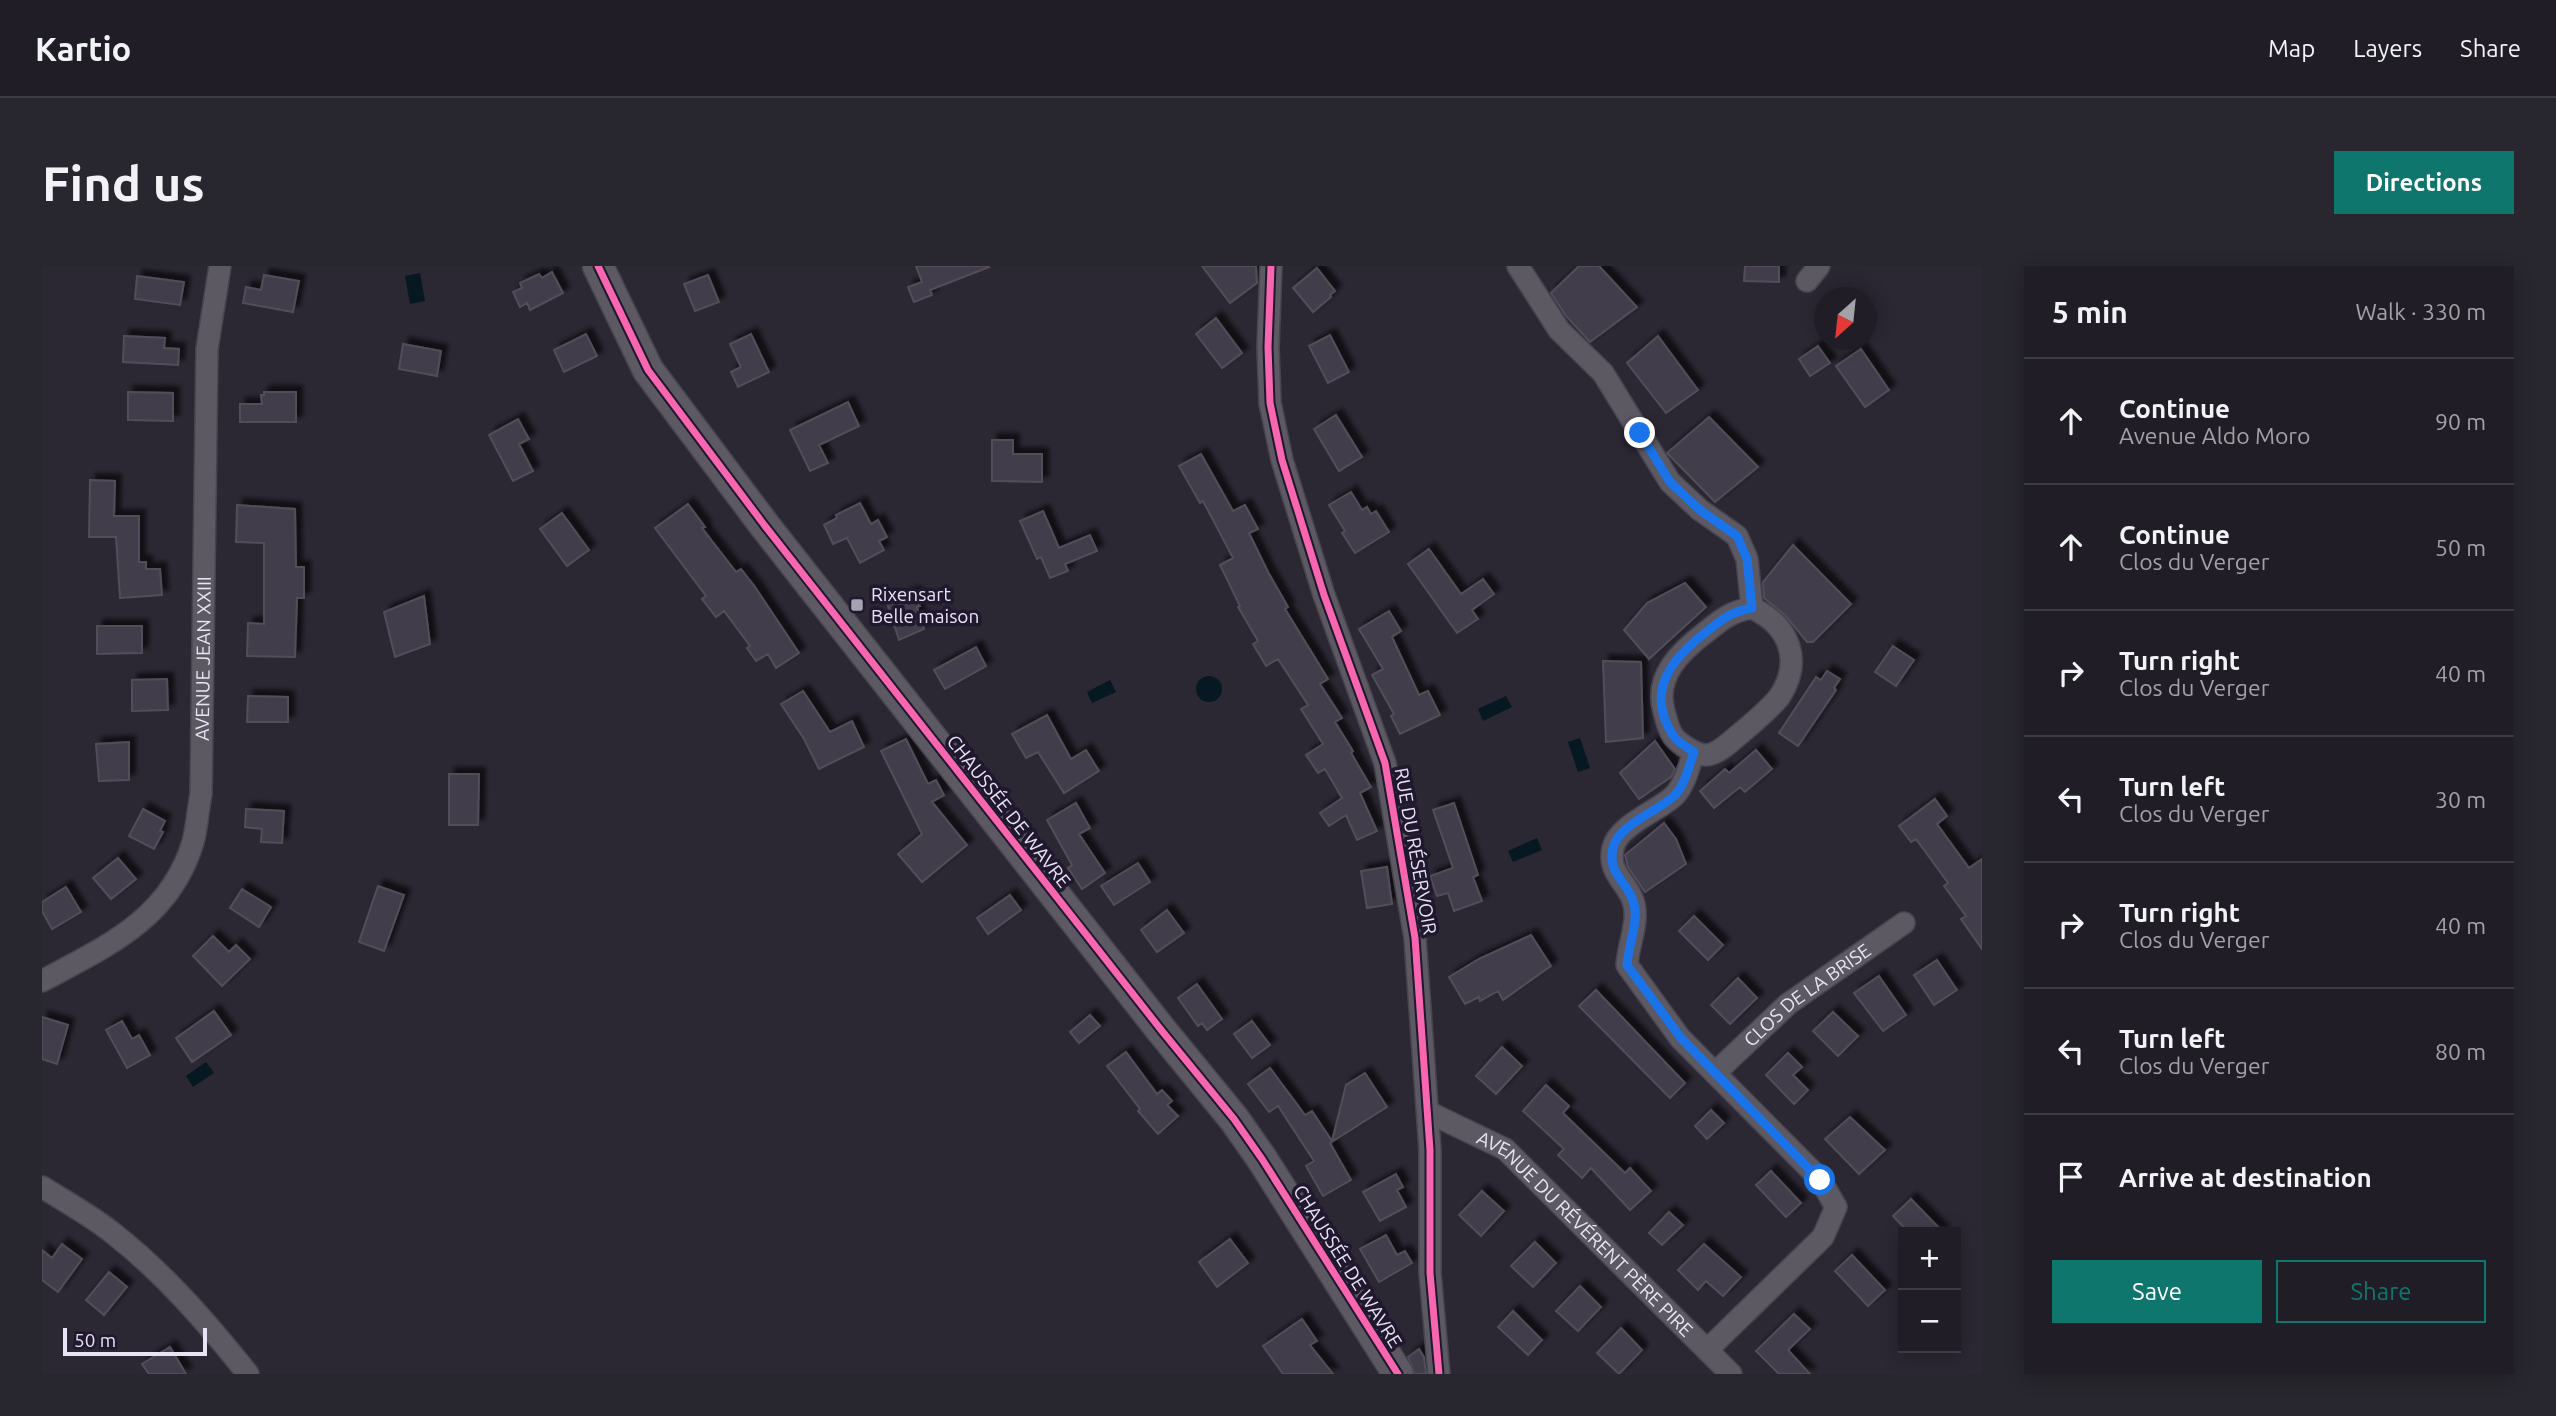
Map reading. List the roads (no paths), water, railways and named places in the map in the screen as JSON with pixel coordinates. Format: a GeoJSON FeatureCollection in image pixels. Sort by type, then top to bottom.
{"type":"FeatureCollection","features":[{"type":"Feature","properties":{"kind":"street","name":"AVENUE JEAN XXIII"},"geometry":{"type":"LineString","coordinates":[[42,981],[108,946],[143,922],[178,876],[193,841],[201,793],[207,349],[220,266]]}},
{"type":"Feature","properties":{"kind":"street","name":"CHAUSSÉE DE WAVRE"},"geometry":{"type":"LineString","coordinates":[[598,266],[648,370],[814,589],[1234,1119],[1398,1374]]}},
{"type":"Feature","properties":{"kind":"street","name":"RUE DU RÉSERVOIR"},"geometry":{"type":"LineString","coordinates":[[1271,266],[1270,403],[1282,460],[1324,595],[1385,763],[1415,938],[1430,1150],[1430,1273],[1439,1374]]}},
{"type":"Feature","properties":{"kind":"street"},"geometry":{"type":"LineString","coordinates":[[1518,266],[1559,330],[1603,373],[1670,482],[1700,510],[1737,536],[1747,559],[1752,608]]}},
{"type":"Feature","properties":{"kind":"street"},"geometry":{"type":"LineString","coordinates":[[1752,608],[1778,624],[1792,651],[1790,671],[1780,696],[1722,748],[1707,755],[1694,752],[1674,737],[1670,728],[1660,698],[1664,681],[1673,662],[1685,648],[1736,610],[1752,608]]}},
{"type":"Feature","properties":{"kind":"street"},"geometry":{"type":"LineString","coordinates":[[1694,752],[1674,796],[1629,827],[1614,844],[1611,863],[1633,898],[1635,926],[1627,965],[1681,1038],[1820,1180],[1836,1207],[1823,1237],[1707,1350]]}},
{"type":"Feature","properties":{"kind":"street","name":"CLOS DE LA BRISE"},"geometry":{"type":"LineString","coordinates":[[1715,1073],[1788,1004],[1904,923]]}},
{"type":"Feature","properties":{"kind":"street","name":"AVENUE DU RÉVÉRENT PÈRE PIRE"},"geometry":{"type":"LineString","coordinates":[[1428,1112],[1505,1149],[1731,1374]]}},
{"type":"Feature","properties":{"kind":"street"},"geometry":{"type":"LineString","coordinates":[[42,1187],[113,1233],[136,1252],[206,1323],[248,1374]]}},
{"type":"Feature","properties":{"kind":"water"},"geometry":{"type":"Polygon","coordinates":[[[420,273],[425,301],[410,304],[405,276],[420,273]]]}},
{"type":"Feature","properties":{"kind":"water"},"geometry":{"type":"Polygon","coordinates":[[[1209,676],[1218,680],[1222,689],[1218,698],[1209,702],[1200,698],[1196,689],[1200,680],[1209,676]]]}},
{"type":"Feature","properties":{"kind":"water"},"geometry":{"type":"Polygon","coordinates":[[[1110,680],[1116,692],[1092,703],[1087,692],[1110,680]]]}},
{"type":"Feature","properties":{"kind":"water"},"geometry":{"type":"Polygon","coordinates":[[[1506,696],[1512,707],[1483,721],[1478,709],[1506,696]]]}},
{"type":"Feature","properties":{"kind":"water"},"geometry":{"type":"Polygon","coordinates":[[[1580,738],[1590,768],[1578,772],[1568,742],[1580,738]]]}},
{"type":"Feature","properties":{"kind":"water"},"geometry":{"type":"Polygon","coordinates":[[[1537,838],[1542,850],[1513,862],[1508,851],[1537,838]]]}},
{"type":"Feature","properties":{"kind":"water"},"geometry":{"type":"Polygon","coordinates":[[[206,1062],[214,1073],[193,1087],[186,1076],[206,1062]]]}},
{"type":"Feature","properties":{"kind":"place","name":"Rixensart Belle maison"},"geometry":{"type":"Point","coordinates":[857,605]}}]}
